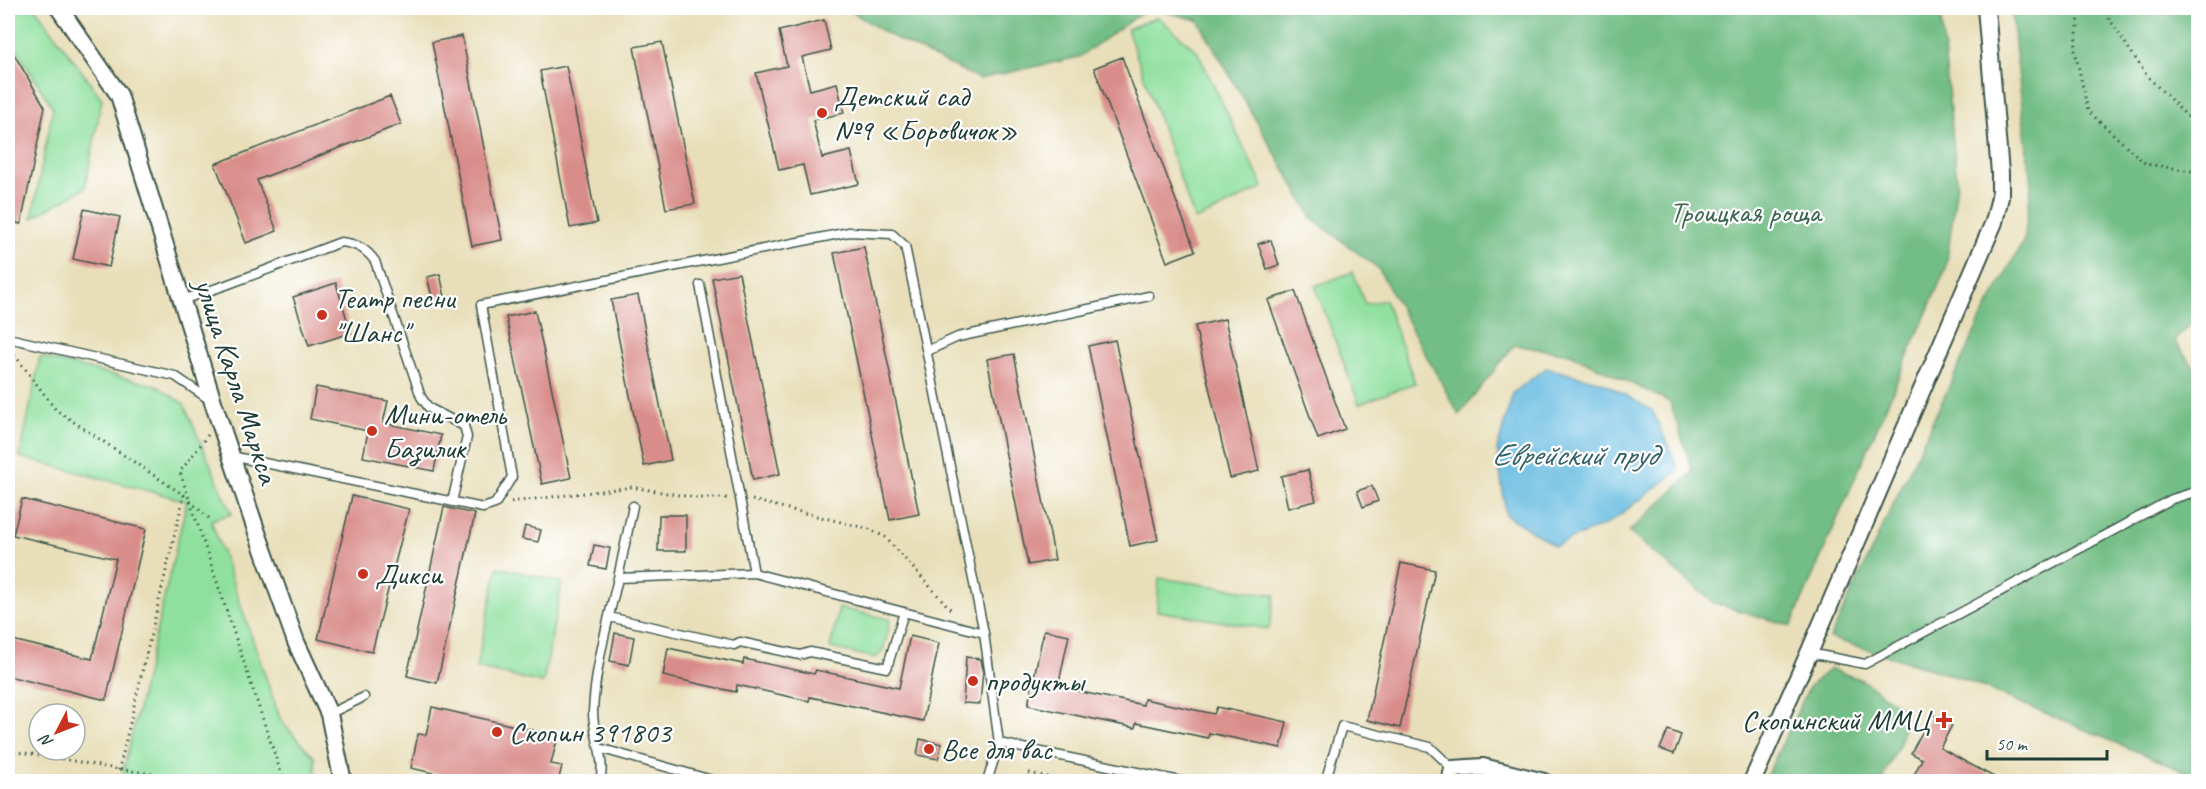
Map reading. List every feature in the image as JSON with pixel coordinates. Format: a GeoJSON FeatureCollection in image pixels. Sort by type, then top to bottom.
{"type":"FeatureCollection","features":[{"type":"Feature","properties":{"kind":"street","name":"улица Карла Маркса"},"geometry":{"type":"LineString","coordinates":[[59,8],[119,94],[231,456],[296,642],[329,714],[343,782]]}},
{"type":"Feature","properties":{"kind":"street"},"geometry":{"type":"LineString","coordinates":[[1752,782],[1994,222],[2000,197],[2000,173],[1986,8]]}},
{"type":"Feature","properties":{"kind":"street"},"geometry":{"type":"LineString","coordinates":[[1451,775],[1483,767],[1544,782]]}},
{"type":"Feature","properties":{"kind":"lane"},"geometry":{"type":"LineString","coordinates":[[231,456],[483,508],[495,504],[513,477],[481,305],[849,232],[892,234],[906,246],[984,633],[999,743],[987,782]]}},
{"type":"Feature","properties":{"kind":"lane"},"geometry":{"type":"LineString","coordinates":[[182,300],[341,242],[355,243],[367,251],[375,261],[421,397],[429,408],[464,426],[466,437],[452,502]]}},
{"type":"Feature","properties":{"kind":"lane"},"geometry":{"type":"LineString","coordinates":[[700,285],[754,573]]}},
{"type":"Feature","properties":{"kind":"lane"},"geometry":{"type":"LineString","coordinates":[[927,351],[958,337],[1149,296]]}},
{"type":"Feature","properties":{"kind":"lane"},"geometry":{"type":"LineString","coordinates":[[8,338],[175,376],[213,402]]}},
{"type":"Feature","properties":{"kind":"lane"},"geometry":{"type":"LineString","coordinates":[[1809,653],[1865,664],[2172,499],[2199,491]]}},
{"type":"Feature","properties":{"kind":"lane"},"geometry":{"type":"LineString","coordinates":[[600,782],[603,768],[593,715],[598,666],[633,506]]}},
{"type":"Feature","properties":{"kind":"lane"},"geometry":{"type":"LineString","coordinates":[[618,579],[754,573],[984,633]]}},
{"type":"Feature","properties":{"kind":"lane"},"geometry":{"type":"LineString","coordinates":[[609,617],[734,645],[740,642],[800,655],[810,652],[887,668],[904,612]]}},
{"type":"Feature","properties":{"kind":"lane"},"geometry":{"type":"LineString","coordinates":[[329,714],[364,697]]}},
{"type":"Feature","properties":{"kind":"lane"},"geometry":{"type":"LineString","coordinates":[[1325,782],[1342,726],[1430,747],[1451,775]]}},
{"type":"Feature","properties":{"kind":"lane"},"geometry":{"type":"LineString","coordinates":[[999,743],[1185,782]]}},
{"type":"Feature","properties":{"kind":"lane"},"geometry":{"type":"LineString","coordinates":[[599,748],[719,782]]}},
{"type":"Feature","properties":{"kind":"path"},"geometry":{"type":"LineString","coordinates":[[2080,8],[2075,51],[2088,111],[2146,164],[2199,172]]}},
{"type":"Feature","properties":{"kind":"path"},"geometry":{"type":"LineString","coordinates":[[2102,8],[2147,76],[2191,120],[2199,120]]}},
{"type":"Feature","properties":{"kind":"path"},"geometry":{"type":"LineString","coordinates":[[8,346],[56,410],[184,495],[211,520]]}},
{"type":"Feature","properties":{"kind":"path"},"geometry":{"type":"LineString","coordinates":[[219,420],[180,472],[284,782]]}},
{"type":"Feature","properties":{"kind":"path"},"geometry":{"type":"LineString","coordinates":[[495,504],[632,487],[697,498],[740,497],[869,529],[885,537],[968,629]]}},
{"type":"Feature","properties":{"kind":"path"},"geometry":{"type":"LineString","coordinates":[[116,782],[184,495]]}},
{"type":"Feature","properties":{"kind":"path"},"geometry":{"type":"LineString","coordinates":[[8,751],[210,782]]}},
{"type":"Feature","properties":{"kind":"path"},"geometry":{"type":"LineString","coordinates":[[1029,773],[1071,782]]}},
{"type":"Feature","properties":{"kind":"green space"},"geometry":{"type":"Polygon","coordinates":[[[8,8],[36,9],[102,99],[85,188],[32,218],[53,108],[8,36],[8,8]]]}},
{"type":"Feature","properties":{"kind":"green space"},"geometry":{"type":"Polygon","coordinates":[[[846,8],[1148,8],[1079,57],[979,79],[887,34],[846,8]]]}},
{"type":"Feature","properties":{"kind":"green space","name":"Троицкая роща"},"geometry":{"type":"Polygon","coordinates":[[[1149,8],[1940,8],[1957,182],[1946,268],[1791,626],[1714,603],[1629,532],[1693,472],[1670,402],[1570,354],[1514,345],[1459,415],[1378,268],[1313,219],[1198,20],[1149,8]]]}},
{"type":"Feature","properties":{"kind":"green space"},"geometry":{"type":"Polygon","coordinates":[[[2011,8],[2198,8],[2198,317],[2174,341],[2198,372],[2198,777],[1961,678],[1830,638],[1981,319],[2024,240],[2031,186],[2011,8]]]}},
{"type":"Feature","properties":{"kind":"green space"},"geometry":{"type":"Polygon","coordinates":[[[1158,17],[1197,51],[1263,187],[1195,220],[1127,29],[1158,17]]]}},
{"type":"Feature","properties":{"kind":"green space"},"geometry":{"type":"Polygon","coordinates":[[[1353,272],[1365,304],[1385,300],[1415,383],[1359,404],[1315,286],[1353,272]]]}},
{"type":"Feature","properties":{"kind":"green space"},"geometry":{"type":"Polygon","coordinates":[[[40,357],[157,386],[184,404],[232,514],[211,520],[281,721],[315,758],[316,781],[121,781],[187,501],[20,457],[40,357]]]}},
{"type":"Feature","properties":{"kind":"green space"},"geometry":{"type":"Polygon","coordinates":[[[498,567],[562,582],[543,683],[476,668],[498,567]]]}},
{"type":"Feature","properties":{"kind":"green space"},"geometry":{"type":"Polygon","coordinates":[[[1159,578],[1275,595],[1269,629],[1157,611],[1159,578]]]}},
{"type":"Feature","properties":{"kind":"green space"},"geometry":{"type":"Polygon","coordinates":[[[839,608],[890,619],[886,641],[879,655],[875,658],[830,648],[839,608]]]}},
{"type":"Feature","properties":{"kind":"green space"},"geometry":{"type":"Polygon","coordinates":[[[1830,669],[1862,680],[1906,711],[1900,743],[1883,777],[1887,781],[1764,781],[1810,686],[1830,669]]]}},
{"type":"Feature","properties":{"kind":"water","name":"Еврейский пруд"},"geometry":{"type":"Polygon","coordinates":[[[1546,368],[1602,382],[1652,410],[1679,470],[1609,523],[1555,546],[1506,515],[1497,449],[1513,393],[1546,368]]]}},
{"type":"Feature","properties":{"kind":"building"},"geometry":{"type":"Polygon","coordinates":[[[824,20],[831,50],[802,57],[810,90],[837,83],[844,113],[813,120],[822,158],[851,151],[859,184],[810,195],[803,165],[779,170],[756,73],[787,66],[779,31],[824,20]]]}},
{"type":"Feature","properties":{"kind":"building"},"geometry":{"type":"Polygon","coordinates":[[[462,36],[502,240],[472,246],[432,42],[462,36]]]}},
{"type":"Feature","properties":{"kind":"building"},"geometry":{"type":"Polygon","coordinates":[[[662,42],[695,204],[666,209],[634,47],[662,42]]]}},
{"type":"Feature","properties":{"kind":"building"},"geometry":{"type":"Polygon","coordinates":[[[8,44],[45,107],[21,224],[8,221],[8,44]]]}},
{"type":"Feature","properties":{"kind":"building"},"geometry":{"type":"Polygon","coordinates":[[[1122,57],[1195,251],[1167,262],[1094,68],[1122,57]]]}},
{"type":"Feature","properties":{"kind":"building"},"geometry":{"type":"Polygon","coordinates":[[[566,66],[597,223],[570,228],[540,71],[566,66]]]}},
{"type":"Feature","properties":{"kind":"building"},"geometry":{"type":"Polygon","coordinates":[[[390,96],[401,124],[257,180],[277,231],[246,243],[215,164],[390,96]]]}},
{"type":"Feature","properties":{"kind":"building"},"geometry":{"type":"Polygon","coordinates":[[[84,209],[120,217],[109,267],[73,259],[84,209]]]}},
{"type":"Feature","properties":{"kind":"building"},"geometry":{"type":"Polygon","coordinates":[[[1271,240],[1279,265],[1267,269],[1258,244],[1271,240]]]}},
{"type":"Feature","properties":{"kind":"building"},"geometry":{"type":"Polygon","coordinates":[[[864,247],[919,514],[890,520],[834,253],[864,247]]]}},
{"type":"Feature","properties":{"kind":"building"},"geometry":{"type":"Polygon","coordinates":[[[739,273],[780,474],[753,480],[712,278],[739,273]]]}},
{"type":"Feature","properties":{"kind":"building"},"geometry":{"type":"Polygon","coordinates":[[[440,274],[445,297],[433,300],[427,277],[440,274]]]}},
{"type":"Feature","properties":{"kind":"building","name":"Театр песни \"Шанс\""},"geometry":{"type":"Polygon","coordinates":[[[336,283],[351,333],[309,346],[293,297],[336,283]]]}},
{"type":"Feature","properties":{"kind":"building"},"geometry":{"type":"Polygon","coordinates":[[[1295,291],[1345,429],[1318,439],[1268,300],[1295,291]]]}},
{"type":"Feature","properties":{"kind":"building"},"geometry":{"type":"Polygon","coordinates":[[[638,295],[671,460],[644,466],[611,300],[638,295]]]}},
{"type":"Feature","properties":{"kind":"building"},"geometry":{"type":"Polygon","coordinates":[[[535,311],[571,478],[542,484],[506,317],[535,311]]]}},
{"type":"Feature","properties":{"kind":"building"},"geometry":{"type":"Polygon","coordinates":[[[1225,319],[1259,471],[1230,478],[1195,326],[1225,319]]]}},
{"type":"Feature","properties":{"kind":"building"},"geometry":{"type":"Polygon","coordinates":[[[1115,340],[1158,540],[1130,546],[1088,346],[1115,340]]]}},
{"type":"Feature","properties":{"kind":"building"},"geometry":{"type":"Polygon","coordinates":[[[1014,354],[1055,560],[1028,565],[987,359],[1014,354]]]}},
{"type":"Feature","properties":{"kind":"building"},"geometry":{"type":"Polygon","coordinates":[[[316,387],[388,401],[383,423],[441,435],[434,471],[363,457],[368,431],[310,419],[316,387]]]}},
{"type":"Feature","properties":{"kind":"building"},"geometry":{"type":"Polygon","coordinates":[[[1308,470],[1316,501],[1288,508],[1281,476],[1308,470]]]}},
{"type":"Feature","properties":{"kind":"building"},"geometry":{"type":"Polygon","coordinates":[[[1372,486],[1378,501],[1363,507],[1357,491],[1372,486]]]}},
{"type":"Feature","properties":{"kind":"building","name":"Дикси"},"geometry":{"type":"Polygon","coordinates":[[[352,496],[409,509],[372,652],[318,639],[352,496]]]}},
{"type":"Feature","properties":{"kind":"building"},"geometry":{"type":"Polygon","coordinates":[[[22,499],[146,529],[106,700],[8,676],[8,639],[92,659],[116,559],[13,535],[22,499]]]}},
{"type":"Feature","properties":{"kind":"building"},"geometry":{"type":"Polygon","coordinates":[[[444,507],[475,514],[437,683],[407,676],[444,507]]]}},
{"type":"Feature","properties":{"kind":"building"},"geometry":{"type":"Polygon","coordinates":[[[659,515],[686,515],[686,551],[658,551],[659,515]]]}},
{"type":"Feature","properties":{"kind":"building"},"geometry":{"type":"Polygon","coordinates":[[[525,526],[541,530],[538,542],[522,539],[525,526]]]}},
{"type":"Feature","properties":{"kind":"building"},"geometry":{"type":"Polygon","coordinates":[[[594,545],[610,548],[606,569],[590,566],[594,545]]]}},
{"type":"Feature","properties":{"kind":"building"},"geometry":{"type":"Polygon","coordinates":[[[1401,563],[1435,570],[1400,728],[1367,720],[1401,563]]]}},
{"type":"Feature","properties":{"kind":"building"},"geometry":{"type":"Polygon","coordinates":[[[1044,630],[1069,635],[1058,687],[1143,705],[1144,699],[1214,714],[1217,707],[1287,722],[1281,748],[1209,733],[1208,738],[1136,723],[1135,728],[1028,705],[1044,630]]]}},
{"type":"Feature","properties":{"kind":"building"},"geometry":{"type":"Polygon","coordinates":[[[615,633],[634,637],[629,665],[610,661],[615,633]]]}},
{"type":"Feature","properties":{"kind":"building"},"geometry":{"type":"Polygon","coordinates":[[[910,636],[939,643],[923,721],[810,697],[809,701],[737,685],[736,692],[663,676],[668,648],[743,664],[744,659],[814,674],[816,670],[899,688],[910,636]]]}},
{"type":"Feature","properties":{"kind":"building","name":"продукты"},"geometry":{"type":"Polygon","coordinates":[[[966,657],[981,659],[983,670],[980,704],[963,703],[966,657]]]}},
{"type":"Feature","properties":{"kind":"building"},"geometry":{"type":"Polygon","coordinates":[[[432,707],[558,736],[551,764],[562,766],[558,782],[471,782],[411,768],[418,734],[426,735],[432,707]]]}},
{"type":"Feature","properties":{"kind":"building"},"geometry":{"type":"Polygon","coordinates":[[[1932,714],[1952,725],[1940,748],[2003,782],[1922,782],[1913,777],[1922,759],[1911,753],[1932,714]]]}},
{"type":"Feature","properties":{"kind":"building"},"geometry":{"type":"Polygon","coordinates":[[[1668,730],[1681,735],[1674,754],[1660,749],[1668,730]]]}},
{"type":"Feature","properties":{"kind":"building","name":"Все для вас"},"geometry":{"type":"Polygon","coordinates":[[[920,739],[942,744],[938,759],[917,755],[920,739]]]}},
{"type":"Feature","properties":{"kind":"place","name":"Детский сад №9 «Боровичок»"},"geometry":{"type":"Point","coordinates":[822,113]}},
{"type":"Feature","properties":{"kind":"place","name":"Театр песни \"Шанс\""},"geometry":{"type":"Point","coordinates":[322,315]}},
{"type":"Feature","properties":{"kind":"place","name":"Мини-отель Базилик"},"geometry":{"type":"Point","coordinates":[372,431]}},
{"type":"Feature","properties":{"kind":"place","name":"Дикси"},"geometry":{"type":"Point","coordinates":[363,574]}},
{"type":"Feature","properties":{"kind":"place","name":"продукты"},"geometry":{"type":"Point","coordinates":[973,681]}},
{"type":"Feature","properties":{"kind":"place","name":"Скопинский ММЦ"},"geometry":{"type":"Point","coordinates":[1944,720]}},
{"type":"Feature","properties":{"kind":"place","name":"Скопин 391803"},"geometry":{"type":"Point","coordinates":[497,732]}},
{"type":"Feature","properties":{"kind":"place","name":"Все для вас"},"geometry":{"type":"Point","coordinates":[929,749]}}]}
